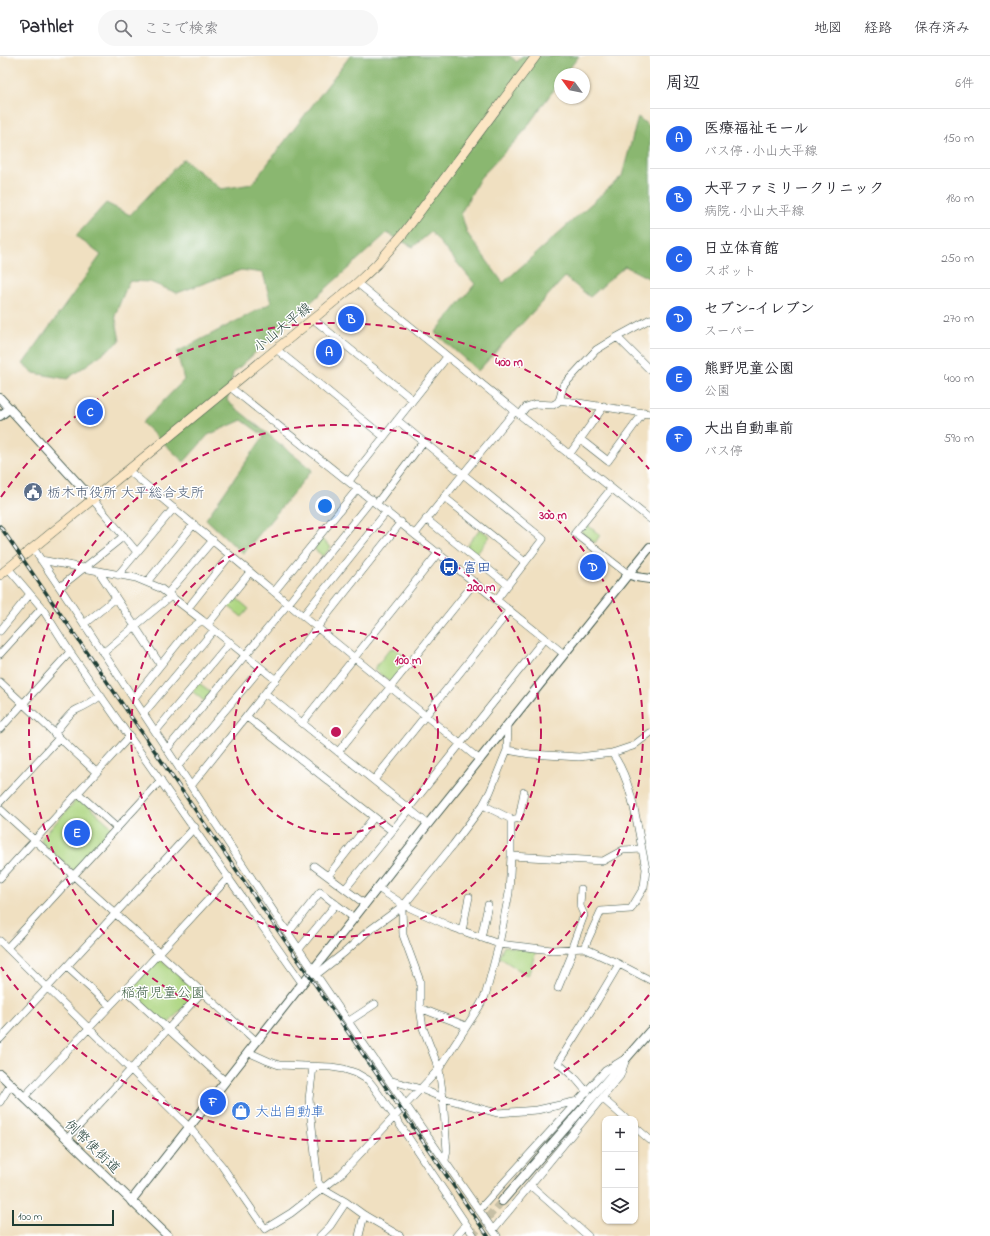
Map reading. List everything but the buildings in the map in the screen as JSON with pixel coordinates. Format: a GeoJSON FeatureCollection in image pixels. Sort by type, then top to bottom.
{"type":"FeatureCollection","features":[{"type":"Feature","properties":{"kind":"main road","name":"小山大平線"},"geometry":{"type":"LineString","coordinates":[[2,573],[129,471],[357,283],[377,264],[403,234],[536,56]]}},
{"type":"Feature","properties":{"kind":"street"},"geometry":{"type":"LineString","coordinates":[[357,283],[650,519]]}},
{"type":"Feature","properties":{"kind":"street"},"geometry":{"type":"LineString","coordinates":[[313,319],[413,400]]}},
{"type":"Feature","properties":{"kind":"street"},"geometry":{"type":"LineString","coordinates":[[415,534],[463,474],[517,413],[526,407],[535,404],[553,405],[559,400],[563,386],[596,350],[650,319]]}},
{"type":"Feature","properties":{"kind":"street"},"geometry":{"type":"LineString","coordinates":[[617,337],[650,370]]}},
{"type":"Feature","properties":{"kind":"street"},"geometry":{"type":"LineString","coordinates":[[276,349],[384,437]]}},
{"type":"Feature","properties":{"kind":"street"},"geometry":{"type":"LineString","coordinates":[[349,481],[447,357]]}},
{"type":"Feature","properties":{"kind":"street"},"geometry":{"type":"LineString","coordinates":[[230,387],[439,552],[564,654]]}},
{"type":"Feature","properties":{"kind":"street"},"geometry":{"type":"LineString","coordinates":[[0,398],[138,552]]}},
{"type":"Feature","properties":{"kind":"street"},"geometry":{"type":"LineString","coordinates":[[559,400],[647,413],[608,461],[580,439]]}},
{"type":"Feature","properties":{"kind":"street"},"geometry":{"type":"LineString","coordinates":[[569,455],[604,406]]}},
{"type":"Feature","properties":{"kind":"street"},"geometry":{"type":"LineString","coordinates":[[0,416],[10,408]]}},
{"type":"Feature","properties":{"kind":"street"},"geometry":{"type":"LineString","coordinates":[[397,420],[543,539],[497,599]]}},
{"type":"Feature","properties":{"kind":"street"},"geometry":{"type":"LineString","coordinates":[[167,749],[424,442]]}},
{"type":"Feature","properties":{"kind":"street"},"geometry":{"type":"LineString","coordinates":[[129,471],[288,604],[480,760]]}},
{"type":"Feature","properties":{"kind":"street"},"geometry":{"type":"LineString","coordinates":[[274,592],[358,488]]}},
{"type":"Feature","properties":{"kind":"street"},"geometry":{"type":"LineString","coordinates":[[611,489],[575,533],[628,574],[650,579]]}},
{"type":"Feature","properties":{"kind":"street"},"geometry":{"type":"LineString","coordinates":[[444,497],[525,562]]}},
{"type":"Feature","properties":{"kind":"street"},"geometry":{"type":"LineString","coordinates":[[118,575],[174,508]]}},
{"type":"Feature","properties":{"kind":"street"},"geometry":{"type":"LineString","coordinates":[[303,616],[387,511]]}},
{"type":"Feature","properties":{"kind":"street"},"geometry":{"type":"LineString","coordinates":[[426,519],[508,585]]}},
{"type":"Feature","properties":{"kind":"street"},"geometry":{"type":"LineString","coordinates":[[191,786],[266,694],[401,522]]}},
{"type":"Feature","properties":{"kind":"street"},"geometry":{"type":"LineString","coordinates":[[147,582],[194,524]]}},
{"type":"Feature","properties":{"kind":"street"},"geometry":{"type":"LineString","coordinates":[[60,587],[124,536]]}},
{"type":"Feature","properties":{"kind":"street"},"geometry":{"type":"LineString","coordinates":[[103,653],[135,627],[170,595],[212,540]]}},
{"type":"Feature","properties":{"kind":"street"},"geometry":{"type":"LineString","coordinates":[[315,972],[354,918],[428,824],[650,547]]}},
{"type":"Feature","properties":{"kind":"street"},"geometry":{"type":"LineString","coordinates":[[33,548],[156,731],[288,933],[495,1233],[530,1185],[620,1076],[627,1058]]}},
{"type":"Feature","properties":{"kind":"street"},"geometry":{"type":"LineString","coordinates":[[302,723],[439,552]]}},
{"type":"Feature","properties":{"kind":"street"},"geometry":{"type":"LineString","coordinates":[[188,608],[230,555]]}},
{"type":"Feature","properties":{"kind":"street"},"geometry":{"type":"LineString","coordinates":[[41,560],[147,582],[170,595],[188,608],[276,680]]}},
{"type":"Feature","properties":{"kind":"street"},"geometry":{"type":"LineString","coordinates":[[99,572],[160,664]]}},
{"type":"Feature","properties":{"kind":"street"},"geometry":{"type":"LineString","coordinates":[[134,698],[160,664],[188,632],[205,622],[250,572]]}},
{"type":"Feature","properties":{"kind":"street"},"geometry":{"type":"LineString","coordinates":[[2,573],[30,594],[42,608],[70,652],[302,983]]}},
{"type":"Feature","properties":{"kind":"street"},"geometry":{"type":"LineString","coordinates":[[338,752],[475,582]]}},
{"type":"Feature","properties":{"kind":"street"},"geometry":{"type":"LineString","coordinates":[[0,631],[30,594]]}},
{"type":"Feature","properties":{"kind":"street"},"geometry":{"type":"LineString","coordinates":[[84,624],[116,598]]}},
{"type":"Feature","properties":{"kind":"street"},"geometry":{"type":"LineString","coordinates":[[0,654],[42,608]]}},
{"type":"Feature","properties":{"kind":"street"},"geometry":{"type":"LineString","coordinates":[[374,780],[510,610]]}},
{"type":"Feature","properties":{"kind":"street"},"geometry":{"type":"LineString","coordinates":[[144,713],[214,630]]}},
{"type":"Feature","properties":{"kind":"street"},"geometry":{"type":"LineString","coordinates":[[345,889],[545,638]]}},
{"type":"Feature","properties":{"kind":"street"},"geometry":{"type":"LineString","coordinates":[[156,731],[230,642]]}},
{"type":"Feature","properties":{"kind":"street"},"geometry":{"type":"LineString","coordinates":[[0,729],[70,652]]}},
{"type":"Feature","properties":{"kind":"street"},"geometry":{"type":"LineString","coordinates":[[178,766],[260,668]]}},
{"type":"Feature","properties":{"kind":"street"},"geometry":{"type":"LineString","coordinates":[[0,682],[96,772]]}},
{"type":"Feature","properties":{"kind":"street"},"geometry":{"type":"LineString","coordinates":[[266,694],[428,824]]}},
{"type":"Feature","properties":{"kind":"street"},"geometry":{"type":"LineString","coordinates":[[0,802],[56,736],[75,710],[81,709],[101,695]]}},
{"type":"Feature","properties":{"kind":"street"},"geometry":{"type":"LineString","coordinates":[[247,717],[392,831]]}},
{"type":"Feature","properties":{"kind":"street"},"geometry":{"type":"LineString","coordinates":[[131,1201],[302,983],[315,972],[345,952],[367,932],[404,905],[453,844],[483,805],[490,792],[507,750],[508,725]]}},
{"type":"Feature","properties":{"kind":"street"},"geometry":{"type":"LineString","coordinates":[[507,750],[530,754],[579,756],[612,753],[633,746],[650,733]]}},
{"type":"Feature","properties":{"kind":"street"},"geometry":{"type":"LineString","coordinates":[[0,878],[130,736]]}},
{"type":"Feature","properties":{"kind":"street"},"geometry":{"type":"LineString","coordinates":[[584,948],[601,911],[631,909],[644,887],[646,869],[633,801],[619,762],[612,753]]}},
{"type":"Feature","properties":{"kind":"street"},"geometry":{"type":"LineString","coordinates":[[7,948],[161,780]]}},
{"type":"Feature","properties":{"kind":"street"},"geometry":{"type":"LineString","coordinates":[[483,805],[511,820],[519,818],[524,792]]}},
{"type":"Feature","properties":{"kind":"street"},"geometry":{"type":"LineString","coordinates":[[78,793],[117,828]]}},
{"type":"Feature","properties":{"kind":"street"},"geometry":{"type":"LineString","coordinates":[[0,810],[256,1041]]}},
{"type":"Feature","properties":{"kind":"street"},"geometry":{"type":"LineString","coordinates":[[328,876],[374,817]]}},
{"type":"Feature","properties":{"kind":"street"},"geometry":{"type":"LineString","coordinates":[[0,941],[189,1127],[222,1166],[265,1228],[291,1213],[340,1175],[438,1069],[485,996],[499,944],[509,893],[511,820]]}},
{"type":"Feature","properties":{"kind":"street"},"geometry":{"type":"LineString","coordinates":[[0,1040],[194,827]]}},
{"type":"Feature","properties":{"kind":"street"},"geometry":{"type":"LineString","coordinates":[[511,856],[603,861],[623,850],[642,849]]}},
{"type":"Feature","properties":{"kind":"street"},"geometry":{"type":"LineString","coordinates":[[314,866],[365,904]]}},
{"type":"Feature","properties":{"kind":"street"},"geometry":{"type":"LineString","coordinates":[[24,1097],[229,877]]}},
{"type":"Feature","properties":{"kind":"street"},"geometry":{"type":"LineString","coordinates":[[378,888],[404,905],[481,938],[499,944],[533,949],[571,950],[584,948],[650,980]]}},
{"type":"Feature","properties":{"kind":"street"},"geometry":{"type":"LineString","coordinates":[[558,988],[572,954],[571,950],[584,915],[580,906],[581,889]]}},
{"type":"Feature","properties":{"kind":"street"},"geometry":{"type":"LineString","coordinates":[[288,933],[320,892],[354,918]]}},
{"type":"Feature","properties":{"kind":"street"},"geometry":{"type":"LineString","coordinates":[[462,931],[469,897]]}},
{"type":"Feature","properties":{"kind":"street"},"geometry":{"type":"LineString","coordinates":[[299,949],[336,904]]}},
{"type":"Feature","properties":{"kind":"street"},"geometry":{"type":"LineString","coordinates":[[404,905],[402,910],[403,935],[420,981],[420,1008],[423,1028],[438,1069],[443,1098],[447,1152],[445,1160]]}},
{"type":"Feature","properties":{"kind":"street"},"geometry":{"type":"LineString","coordinates":[[481,938],[488,905]]}},
{"type":"Feature","properties":{"kind":"street"},"geometry":{"type":"LineString","coordinates":[[587,1092],[576,1079],[558,1063],[619,964]]}},
{"type":"Feature","properties":{"kind":"street"},"geometry":{"type":"LineString","coordinates":[[67,967],[110,1006]]}},
{"type":"Feature","properties":{"kind":"street"},"geometry":{"type":"LineString","coordinates":[[125,990],[225,1081]]}},
{"type":"Feature","properties":{"kind":"street"},"geometry":{"type":"LineString","coordinates":[[67,1139],[202,992]]}},
{"type":"Feature","properties":{"kind":"street"},"geometry":{"type":"LineString","coordinates":[[349,1021],[375,1004]]}},
{"type":"Feature","properties":{"kind":"street"},"geometry":{"type":"LineString","coordinates":[[420,1008],[466,1026]]}},
{"type":"Feature","properties":{"kind":"street"},"geometry":{"type":"LineString","coordinates":[[502,1202],[650,1031]]}},
{"type":"Feature","properties":{"kind":"street"},"geometry":{"type":"LineString","coordinates":[[248,1052],[279,1065],[331,1067],[356,1073],[362,1077],[373,1086],[474,1236]]}},
{"type":"Feature","properties":{"kind":"street"},"geometry":{"type":"LineString","coordinates":[[479,1210],[606,1071],[627,1058]]}},
{"type":"Feature","properties":{"kind":"street"},"geometry":{"type":"LineString","coordinates":[[313,1067],[309,1099],[318,1182],[322,1188],[400,1236]]}},
{"type":"Feature","properties":{"kind":"street","name":"例幣使街道"},"geometry":{"type":"LineString","coordinates":[[0,1074],[168,1236]]}},
{"type":"Feature","properties":{"kind":"street"},"geometry":{"type":"LineString","coordinates":[[389,1080],[421,1089],[443,1098],[497,1113],[537,1110],[578,1101]]}},
{"type":"Feature","properties":{"kind":"street"},"geometry":{"type":"LineString","coordinates":[[0,1102],[11,1084]]}},
{"type":"Feature","properties":{"kind":"street"},"geometry":{"type":"LineString","coordinates":[[602,1098],[623,1116]]}},
{"type":"Feature","properties":{"kind":"street"},"geometry":{"type":"LineString","coordinates":[[638,1130],[650,1140]]}},
{"type":"Feature","properties":{"kind":"street"},"geometry":{"type":"LineString","coordinates":[[530,1185],[588,1236]]}},
{"type":"Feature","properties":{"kind":"street"},"geometry":{"type":"LineString","coordinates":[[320,1236],[330,1226],[346,1202]]}},
{"type":"Feature","properties":{"kind":"street"},"geometry":{"type":"LineString","coordinates":[[359,1236],[364,1215]]}},
{"type":"Feature","properties":{"kind":"street"},"geometry":{"type":"LineString","coordinates":[[456,1236],[466,1224]]}},
{"type":"Feature","properties":{"kind":"green space"},"geometry":{"type":"Polygon","coordinates":[[[350,56],[510,56],[517,62],[522,56],[579,56],[570,68],[554,68],[554,89],[521,135],[480,178],[461,213],[467,233],[503,283],[622,176],[638,117],[650,127],[650,279],[625,266],[590,297],[565,277],[478,371],[435,333],[475,284],[431,232],[413,247],[387,233],[233,373],[227,401],[312,470],[243,554],[206,519],[264,436],[242,420],[208,435],[184,462],[142,423],[184,380],[177,352],[271,303],[263,273],[241,270],[177,293],[150,282],[129,281],[115,315],[120,341],[67,379],[34,373],[23,364],[101,255],[76,236],[106,203],[130,215],[183,159],[221,189],[252,184],[350,56]]]}},
{"type":"Feature","properties":{"kind":"green space"},"geometry":{"type":"Polygon","coordinates":[[[587,525],[600,535],[595,543],[581,532],[587,525]]]}},
{"type":"Feature","properties":{"kind":"green space"},"geometry":{"type":"Polygon","coordinates":[[[480,529],[490,536],[476,555],[466,547],[480,529]]]}},
{"type":"Feature","properties":{"kind":"green space"},"geometry":{"type":"Polygon","coordinates":[[[321,539],[331,547],[323,556],[314,549],[321,539]]]}},
{"type":"Feature","properties":{"kind":"green space"},"geometry":{"type":"Polygon","coordinates":[[[235,597],[249,609],[242,617],[228,606],[235,597]]]}},
{"type":"Feature","properties":{"kind":"green space"},"geometry":{"type":"Polygon","coordinates":[[[394,648],[410,660],[392,682],[390,682],[374,669],[390,649],[394,648]]]}},
{"type":"Feature","properties":{"kind":"green space"},"geometry":{"type":"Polygon","coordinates":[[[199,683],[211,692],[204,701],[192,691],[199,683]]]}},
{"type":"Feature","properties":{"kind":"green space"},"geometry":{"type":"Polygon","coordinates":[[[79,797],[113,828],[74,871],[42,843],[41,839],[79,797]]]}},
{"type":"Feature","properties":{"kind":"green space"},"geometry":{"type":"Polygon","coordinates":[[[504,946],[536,951],[528,976],[499,957],[504,946]]]}},
{"type":"Feature","properties":{"kind":"green space","name":"稲荷児童公園"},"geometry":{"type":"Polygon","coordinates":[[[159,958],[197,992],[167,1025],[129,991],[159,958]]]}},
{"type":"Feature","properties":{"kind":"tunnel"},"geometry":{"type":"LineString","coordinates":[[472,1236],[502,1201]]}},
{"type":"Feature","properties":{"kind":"railway"},"geometry":{"type":"LineString","coordinates":[[0,526],[488,1236]]}},
{"type":"Feature","properties":{"kind":"place","name":"大平ファミリークリニック"},"geometry":{"type":"Point","coordinates":[351,319]}},
{"type":"Feature","properties":{"kind":"place","name":"医療福祉モール"},"geometry":{"type":"Point","coordinates":[329,352]}},
{"type":"Feature","properties":{"kind":"place","name":"日立体育館"},"geometry":{"type":"Point","coordinates":[90,412]}},
{"type":"Feature","properties":{"kind":"place","name":"栃木市役所 大平総合支所"},"geometry":{"type":"Point","coordinates":[33,492]}},
{"type":"Feature","properties":{"kind":"place","name":"富田"},"geometry":{"type":"Point","coordinates":[449,567]}},
{"type":"Feature","properties":{"kind":"place","name":"セブン-イレブン"},"geometry":{"type":"Point","coordinates":[593,567]}},
{"type":"Feature","properties":{"kind":"place","name":"熊野児童公園"},"geometry":{"type":"Point","coordinates":[77,833]}},
{"type":"Feature","properties":{"kind":"place","name":"大出自動車前"},"geometry":{"type":"Point","coordinates":[213,1102]}},
{"type":"Feature","properties":{"kind":"place","name":"大出自動車"},"geometry":{"type":"Point","coordinates":[241,1111]}}]}
